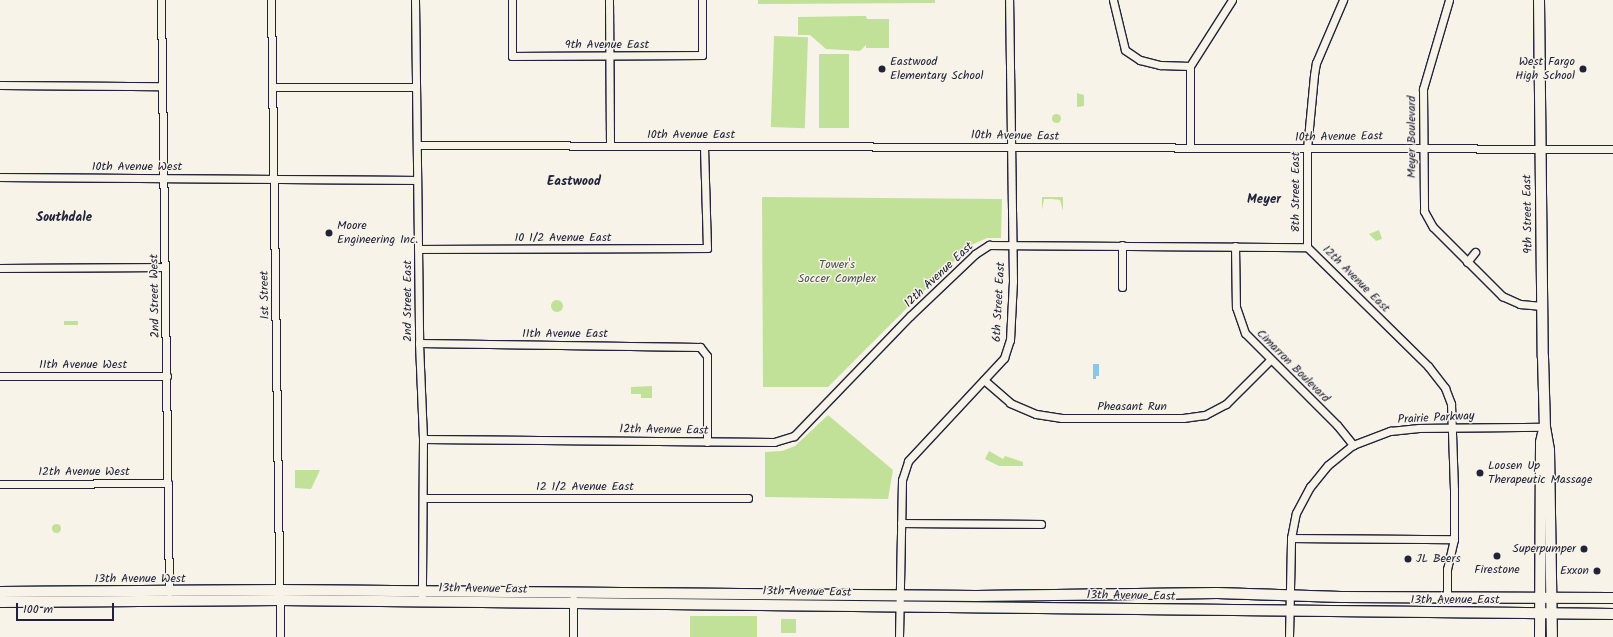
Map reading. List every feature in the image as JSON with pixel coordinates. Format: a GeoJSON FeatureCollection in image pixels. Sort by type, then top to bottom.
{"type":"FeatureCollection","features":[{"type":"Feature","properties":{"kind":"main road","name":"9th Street East"},"geometry":{"type":"LineString","coordinates":[[1539,0],[1542,306],[1545,427],[1549,450],[1552,637]]}},
{"type":"Feature","properties":{"kind":"main road","name":"9th Street East"},"geometry":{"type":"LineString","coordinates":[[1540,637],[1541,442],[1545,427]]}},
{"type":"Feature","properties":{"kind":"main road","name":"13th Avenue West"},"geometry":{"type":"LineString","coordinates":[[0,592],[169,592],[280,595]]}},
{"type":"Feature","properties":{"kind":"main road","name":"13th Avenue East"},"geometry":{"type":"LineString","coordinates":[[900,601],[1201,594],[1447,598],[1613,598]]}},
{"type":"Feature","properties":{"kind":"main road","name":"13th Avenue East"},"geometry":{"type":"LineString","coordinates":[[0,602],[280,595],[573,597],[900,601],[1290,610],[1613,614]]}},
{"type":"Feature","properties":{"kind":"street","name":"2nd Street West"},"geometry":{"type":"LineString","coordinates":[[161,0],[169,592]]}},
{"type":"Feature","properties":{"kind":"street","name":"1st Street"},"geometry":{"type":"LineString","coordinates":[[271,0],[280,637]]}},
{"type":"Feature","properties":{"kind":"street","name":"2nd Street East"},"geometry":{"type":"LineString","coordinates":[[415,0],[419,344],[423,498],[422,596]]}},
{"type":"Feature","properties":{"kind":"street","name":"9th Avenue East"},"geometry":{"type":"LineString","coordinates":[[512,0],[512,56],[702,55],[702,0]]}},
{"type":"Feature","properties":{"kind":"street"},"geometry":{"type":"LineString","coordinates":[[609,0],[610,146]]}},
{"type":"Feature","properties":{"kind":"street","name":"6th Street East"},"geometry":{"type":"LineString","coordinates":[[899,637],[902,480],[908,461],[1004,358],[1010,340],[1012,245],[1009,0]]}},
{"type":"Feature","properties":{"kind":"street"},"geometry":{"type":"LineString","coordinates":[[1113,0],[1125,50],[1140,60],[1160,65],[1190,66]]}},
{"type":"Feature","properties":{"kind":"street"},"geometry":{"type":"LineString","coordinates":[[1190,148],[1190,66],[1232,0]]}},
{"type":"Feature","properties":{"kind":"street","name":"8th Street East"},"geometry":{"type":"LineString","coordinates":[[1307,247],[1307,149],[1316,63],[1344,0]]}},
{"type":"Feature","properties":{"kind":"street","name":"Meyer Boulevard"},"geometry":{"type":"LineString","coordinates":[[1449,0],[1423,89],[1422,200],[1428,220],[1466,262],[1502,296],[1511,301],[1542,306]]}},
{"type":"Feature","properties":{"kind":"street"},"geometry":{"type":"LineString","coordinates":[[0,85],[162,86]]}},
{"type":"Feature","properties":{"kind":"street"},"geometry":{"type":"LineString","coordinates":[[273,88],[416,87]]}},
{"type":"Feature","properties":{"kind":"street","name":"10th Avenue East"},"geometry":{"type":"LineString","coordinates":[[417,145],[1307,149],[1423,147],[1613,149]]}},
{"type":"Feature","properties":{"kind":"street","name":"10 1/2 Avenue East"},"geometry":{"type":"LineString","coordinates":[[418,249],[707,248],[704,146]]}},
{"type":"Feature","properties":{"kind":"street","name":"10th Avenue West"},"geometry":{"type":"LineString","coordinates":[[0,177],[274,179]]}},
{"type":"Feature","properties":{"kind":"street"},"geometry":{"type":"LineString","coordinates":[[274,179],[417,180]]}},
{"type":"Feature","properties":{"kind":"street","name":"12th Avenue East"},"geometry":{"type":"LineString","coordinates":[[422,439],[774,442],[794,436],[975,254],[990,245],[1307,247],[1432,371],[1445,388],[1451,404],[1453,428],[1454,538],[1447,569],[1447,598]]}},
{"type":"Feature","properties":{"kind":"street"},"geometry":{"type":"LineString","coordinates":[[1122,245],[1122,287]]}},
{"type":"Feature","properties":{"kind":"street","name":"Cimarron Boulevard"},"geometry":{"type":"LineString","coordinates":[[1235,246],[1235,296],[1240,325],[1270,360],[1337,425],[1353,445]]}},
{"type":"Feature","properties":{"kind":"street"},"geometry":{"type":"LineString","coordinates":[[1466,262],[1475,252]]}},
{"type":"Feature","properties":{"kind":"street"},"geometry":{"type":"LineString","coordinates":[[0,268],[165,267]]}},
{"type":"Feature","properties":{"kind":"street","name":"11th Avenue East"},"geometry":{"type":"LineString","coordinates":[[419,344],[700,347],[707,356],[707,442]]}},
{"type":"Feature","properties":{"kind":"street","name":"Pheasant Run"},"geometry":{"type":"LineString","coordinates":[[984,380],[1010,403],[1036,414],[1062,418],[1189,418],[1205,415],[1226,404],[1270,360]]}},
{"type":"Feature","properties":{"kind":"street","name":"11th Avenue West"},"geometry":{"type":"LineString","coordinates":[[0,376],[167,376]]}},
{"type":"Feature","properties":{"kind":"street","name":"Prairie Parkway"},"geometry":{"type":"LineString","coordinates":[[1289,637],[1291,538],[1296,513],[1310,487],[1328,465],[1353,445],[1390,432],[1453,428],[1545,427]]}},
{"type":"Feature","properties":{"kind":"street","name":"12th Avenue West"},"geometry":{"type":"LineString","coordinates":[[0,484],[168,483]]}},
{"type":"Feature","properties":{"kind":"street","name":"12 1/2 Avenue East"},"geometry":{"type":"LineString","coordinates":[[423,498],[748,498]]}},
{"type":"Feature","properties":{"kind":"street"},"geometry":{"type":"LineString","coordinates":[[901,523],[1041,524]]}},
{"type":"Feature","properties":{"kind":"street"},"geometry":{"type":"LineString","coordinates":[[1291,538],[1454,538]]}},
{"type":"Feature","properties":{"kind":"street"},"geometry":{"type":"LineString","coordinates":[[573,597],[573,637]]}},
{"type":"Feature","properties":{"kind":"green space"},"geometry":{"type":"Polygon","coordinates":[[[758,0],[935,0],[935,3],[758,4],[758,0]]]}},
{"type":"Feature","properties":{"kind":"green space"},"geometry":{"type":"Polygon","coordinates":[[[866,16],[867,19],[889,19],[889,48],[866,48],[866,45],[860,51],[826,49],[810,35],[798,35],[798,17],[866,16]]]}},
{"type":"Feature","properties":{"kind":"green space"},"geometry":{"type":"Polygon","coordinates":[[[774,36],[808,37],[805,128],[771,127],[774,36]]]}},
{"type":"Feature","properties":{"kind":"green space"},"geometry":{"type":"Polygon","coordinates":[[[819,54],[849,54],[849,128],[819,128],[819,54]]]}},
{"type":"Feature","properties":{"kind":"green space"},"geometry":{"type":"Polygon","coordinates":[[[1077,93],[1084,95],[1084,106],[1077,107],[1077,93]]]}},
{"type":"Feature","properties":{"kind":"green space"},"geometry":{"type":"Polygon","coordinates":[[[1056,113],[1061,118],[1056,123],[1051,118],[1056,113]]]}},
{"type":"Feature","properties":{"kind":"green space","name":"Tower's Soccer Complex"},"geometry":{"type":"Polygon","coordinates":[[[762,197],[1002,199],[1001,238],[987,238],[969,246],[828,387],[763,387],[762,197]]]}},
{"type":"Feature","properties":{"kind":"green space"},"geometry":{"type":"Polygon","coordinates":[[[1042,197],[1063,197],[1063,211],[1060,200],[1052,199],[1044,199],[1042,210],[1042,197]]]}},
{"type":"Feature","properties":{"kind":"green space"},"geometry":{"type":"Polygon","coordinates":[[[1379,230],[1382,239],[1376,241],[1369,234],[1379,230]]]}},
{"type":"Feature","properties":{"kind":"green space"},"geometry":{"type":"Polygon","coordinates":[[[557,300],[561,302],[563,306],[561,310],[557,312],[553,310],[551,306],[553,302],[557,300]]]}},
{"type":"Feature","properties":{"kind":"green space"},"geometry":{"type":"Polygon","coordinates":[[[64,321],[78,321],[78,325],[64,325],[64,321]]]}},
{"type":"Feature","properties":{"kind":"green space"},"geometry":{"type":"Polygon","coordinates":[[[652,386],[652,398],[641,398],[641,394],[631,394],[631,387],[652,386]]]}},
{"type":"Feature","properties":{"kind":"green space"},"geometry":{"type":"Polygon","coordinates":[[[828,415],[893,470],[888,499],[765,497],[765,452],[782,451],[795,446],[828,415]]]}},
{"type":"Feature","properties":{"kind":"green space"},"geometry":{"type":"Polygon","coordinates":[[[989,451],[1003,459],[1005,456],[1023,462],[1023,466],[999,466],[985,459],[989,451]]]}},
{"type":"Feature","properties":{"kind":"green space"},"geometry":{"type":"Polygon","coordinates":[[[295,470],[320,470],[311,489],[295,488],[295,470]]]}},
{"type":"Feature","properties":{"kind":"green space"},"geometry":{"type":"Polygon","coordinates":[[[56,523],[61,528],[56,533],[51,528],[56,523]]]}},
{"type":"Feature","properties":{"kind":"green space"},"geometry":{"type":"Polygon","coordinates":[[[690,616],[757,616],[757,637],[690,637],[690,616]]]}},
{"type":"Feature","properties":{"kind":"green space"},"geometry":{"type":"Polygon","coordinates":[[[781,619],[796,619],[796,633],[781,633],[781,619]]]}},
{"type":"Feature","properties":{"kind":"water"},"geometry":{"type":"Polygon","coordinates":[[[1093,364],[1099,364],[1099,376],[1096,376],[1096,379],[1093,379],[1093,364]]]}},
{"type":"Feature","properties":{"kind":"place","name":"Eastwood Elementary School"},"geometry":{"type":"Point","coordinates":[882,69]}},
{"type":"Feature","properties":{"kind":"place","name":"West Fargo High School"},"geometry":{"type":"Point","coordinates":[1583,69]}},
{"type":"Feature","properties":{"kind":"place","name":"Moore Engineering Inc."},"geometry":{"type":"Point","coordinates":[329,233]}},
{"type":"Feature","properties":{"kind":"place","name":"Loosen Up Therapeutic Massage"},"geometry":{"type":"Point","coordinates":[1480,473]}},
{"type":"Feature","properties":{"kind":"place","name":"Superpumper"},"geometry":{"type":"Point","coordinates":[1584,549]}},
{"type":"Feature","properties":{"kind":"place","name":"Firestone"},"geometry":{"type":"Point","coordinates":[1497,556]}},
{"type":"Feature","properties":{"kind":"place","name":"JL Beers"},"geometry":{"type":"Point","coordinates":[1408,559]}},
{"type":"Feature","properties":{"kind":"place","name":"Exxon"},"geometry":{"type":"Point","coordinates":[1597,571]}},
{"type":"Feature","properties":{"kind":"district","name":"Eastwood"},"geometry":{"type":"Point","coordinates":[574,182]}},
{"type":"Feature","properties":{"kind":"district","name":"Meyer"},"geometry":{"type":"Point","coordinates":[1264,200]}},
{"type":"Feature","properties":{"kind":"district","name":"Southdale"},"geometry":{"type":"Point","coordinates":[64,218]}}]}
